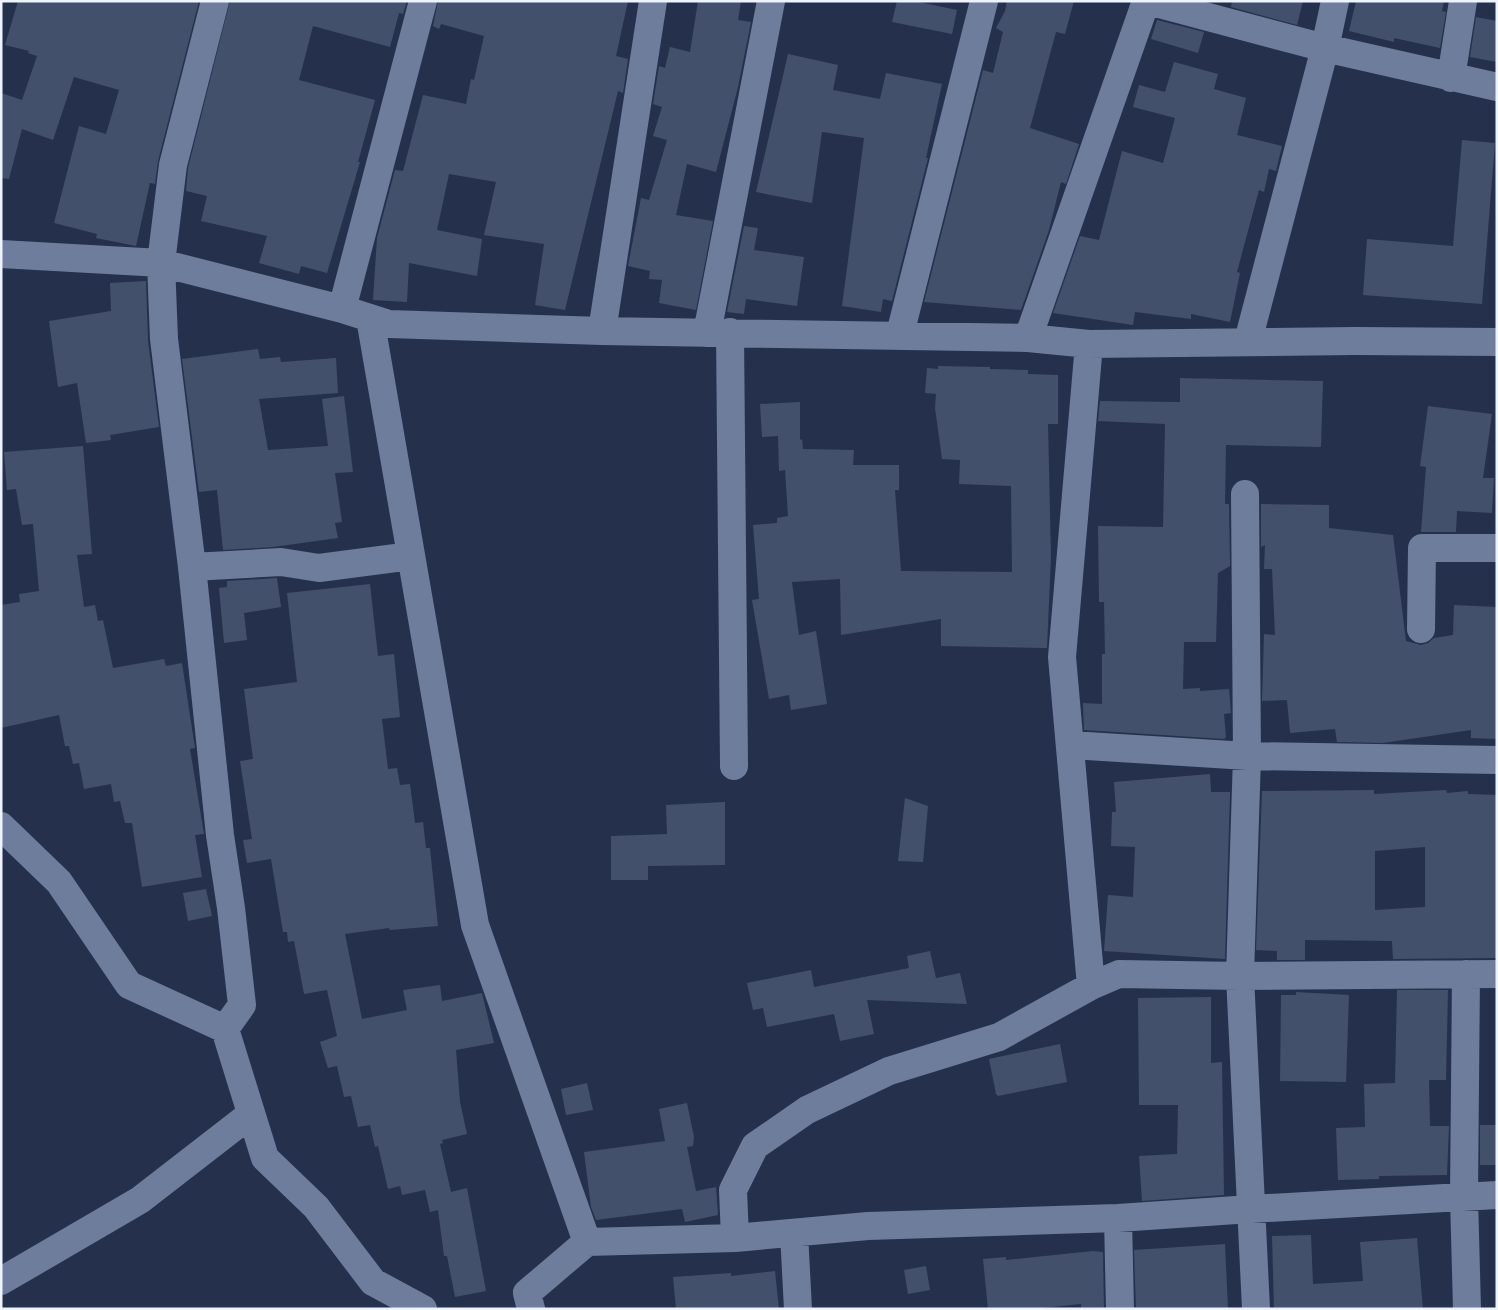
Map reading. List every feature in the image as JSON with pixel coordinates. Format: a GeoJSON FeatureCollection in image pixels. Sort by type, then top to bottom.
{"type":"FeatureCollection","features":[{"type":"Feature","properties":{"kind":"street"},"geometry":{"type":"LineString","coordinates":[[215,1],[174,165],[161,263],[164,338],[192,566],[220,835],[231,908],[242,1005],[225,1029]]}},
{"type":"Feature","properties":{"kind":"street"},"geometry":{"type":"LineString","coordinates":[[342,309],[423,1]]}},
{"type":"Feature","properties":{"kind":"street"},"geometry":{"type":"LineString","coordinates":[[602,331],[653,1]]}},
{"type":"Feature","properties":{"kind":"street"},"geometry":{"type":"LineString","coordinates":[[734,766],[719,333],[771,1]]}},
{"type":"Feature","properties":{"kind":"street"},"geometry":{"type":"LineString","coordinates":[[900,334],[984,1]]}},
{"type":"Feature","properties":{"kind":"street"},"geometry":{"type":"LineString","coordinates":[[1028,338],[1147,1],[1325,48],[1497,87]]}},
{"type":"Feature","properties":{"kind":"street"},"geometry":{"type":"LineString","coordinates":[[1248,341],[1325,48],[1335,1]]}},
{"type":"Feature","properties":{"kind":"street"},"geometry":{"type":"LineString","coordinates":[[1451,78],[1463,1]]}},
{"type":"Feature","properties":{"kind":"street"},"geometry":{"type":"LineString","coordinates":[[1,254],[161,263],[342,309],[389,324],[602,331],[900,334],[1028,338],[1089,344],[1248,341],[1497,342]]}},
{"type":"Feature","properties":{"kind":"street"},"geometry":{"type":"LineString","coordinates":[[370,318],[475,925],[587,1242]]}},
{"type":"Feature","properties":{"kind":"street"},"geometry":{"type":"LineString","coordinates":[[1089,344],[1062,657],[1091,986]]}},
{"type":"Feature","properties":{"kind":"street"},"geometry":{"type":"LineString","coordinates":[[1245,494],[1247,756],[1240,976],[1256,1309]]}},
{"type":"Feature","properties":{"kind":"street"},"geometry":{"type":"LineString","coordinates":[[1421,629],[1422,548],[1497,548]]}},
{"type":"Feature","properties":{"kind":"street"},"geometry":{"type":"LineString","coordinates":[[192,566],[281,562],[319,568],[412,556]]}},
{"type":"Feature","properties":{"kind":"street"},"geometry":{"type":"LineString","coordinates":[[1071,745],[1247,756],[1497,760]]}},
{"type":"Feature","properties":{"kind":"street"},"geometry":{"type":"LineString","coordinates":[[1,826],[59,882],[129,985],[225,1029],[265,1158],[316,1207],[374,1282],[423,1309]]}},
{"type":"Feature","properties":{"kind":"street"},"geometry":{"type":"LineString","coordinates":[[735,1238],[733,1190],[755,1146],[763,1140],[815,1106],[889,1071],[999,1037],[1091,986],[1119,974],[1240,976],[1497,974]]}},
{"type":"Feature","properties":{"kind":"street"},"geometry":{"type":"LineString","coordinates":[[1466,974],[1464,1197],[1467,1309]]}},
{"type":"Feature","properties":{"kind":"street"},"geometry":{"type":"LineString","coordinates":[[1,1281],[140,1200],[251,1114]]}},
{"type":"Feature","properties":{"kind":"street"},"geometry":{"type":"LineString","coordinates":[[531,1309],[527,1293],[587,1242],[735,1238],[868,1226],[1118,1218],[1251,1208],[1497,1195]]}},
{"type":"Feature","properties":{"kind":"street"},"geometry":{"type":"LineString","coordinates":[[1118,1218],[1120,1309]]}},
{"type":"Feature","properties":{"kind":"street"},"geometry":{"type":"LineString","coordinates":[[794,1233],[798,1309]]}},
{"type":"Feature","properties":{"kind":"building"},"geometry":{"type":"Polygon","coordinates":[[[18,1],[199,1],[158,161],[155,184],[150,183],[136,246],[96,238],[97,234],[54,223],[79,126],[106,134],[119,90],[74,77],[53,140],[22,129],[9,179],[1,178],[1,93],[22,100],[37,56],[28,53],[29,51],[5,45],[18,1]]]}},
{"type":"Feature","properties":{"kind":"building"},"geometry":{"type":"Polygon","coordinates":[[[230,1],[407,1],[403,14],[399,13],[390,47],[313,26],[299,80],[375,100],[358,162],[360,162],[327,273],[301,266],[299,274],[259,263],[267,236],[201,221],[207,196],[186,191],[188,168],[230,1]]]}},
{"type":"Feature","properties":{"kind":"building"},"geometry":{"type":"Polygon","coordinates":[[[438,1],[628,1],[616,56],[628,59],[623,93],[618,91],[565,310],[535,305],[544,244],[484,235],[496,182],[449,174],[437,230],[482,239],[477,276],[409,263],[407,302],[373,300],[377,238],[395,170],[403,171],[423,95],[466,104],[471,79],[474,80],[484,36],[441,24],[439,29],[433,26],[438,1]]]}},
{"type":"Feature","properties":{"kind":"building"},"geometry":{"type":"Polygon","coordinates":[[[698,1],[741,1],[738,20],[751,22],[738,87],[716,172],[687,164],[676,215],[713,221],[696,310],[659,303],[662,280],[649,279],[650,271],[628,266],[641,198],[649,200],[667,140],[653,136],[662,107],[653,104],[659,66],[665,68],[670,47],[690,52],[698,1]]]}},
{"type":"Feature","properties":{"kind":"building"},"geometry":{"type":"Polygon","coordinates":[[[897,1],[914,1],[957,10],[952,34],[892,22],[897,1]]]}},
{"type":"Feature","properties":{"kind":"building"},"geometry":{"type":"Polygon","coordinates":[[[1007,1],[1074,1],[1065,34],[1056,32],[1030,128],[1079,144],[1066,184],[1061,182],[1049,230],[1021,310],[924,302],[983,70],[993,73],[1003,32],[996,28],[1005,11],[1007,1]]]}},
{"type":"Feature","properties":{"kind":"building"},"geometry":{"type":"Polygon","coordinates":[[[1232,1],[1303,1],[1297,25],[1231,7],[1232,1]]]}},
{"type":"Feature","properties":{"kind":"building"},"geometry":{"type":"Polygon","coordinates":[[[1356,1],[1444,1],[1442,11],[1446,12],[1440,48],[1394,38],[1394,42],[1349,31],[1356,1]]]}},
{"type":"Feature","properties":{"kind":"building"},"geometry":{"type":"Polygon","coordinates":[[[1476,17],[1497,21],[1497,62],[1470,57],[1476,17]]]}},
{"type":"Feature","properties":{"kind":"building"},"geometry":{"type":"Polygon","coordinates":[[[1157,20],[1204,32],[1198,53],[1151,39],[1157,20]]]}},
{"type":"Feature","properties":{"kind":"building"},"geometry":{"type":"Polygon","coordinates":[[[788,54],[838,65],[833,90],[880,99],[886,73],[942,84],[926,158],[928,158],[892,301],[883,299],[881,312],[842,306],[864,138],[822,132],[812,203],[756,192],[788,54]]]}},
{"type":"Feature","properties":{"kind":"building"},"geometry":{"type":"Polygon","coordinates":[[[1174,62],[1218,74],[1214,89],[1246,98],[1237,135],[1282,146],[1276,171],[1269,169],[1264,192],[1259,190],[1237,272],[1240,273],[1230,322],[1191,314],[1191,319],[1135,312],[1133,325],[1053,313],[1080,236],[1099,240],[1122,151],[1163,163],[1175,118],[1133,107],[1139,85],[1165,92],[1174,62]]]}},
{"type":"Feature","properties":{"kind":"building"},"geometry":{"type":"Polygon","coordinates":[[[1462,140],[1495,143],[1482,304],[1363,295],[1367,239],[1453,246],[1462,140]]]}},
{"type":"Feature","properties":{"kind":"building"},"geometry":{"type":"Polygon","coordinates":[[[744,226],[758,228],[754,250],[804,257],[797,306],[746,299],[744,314],[727,312],[744,226]]]}},
{"type":"Feature","properties":{"kind":"building"},"geometry":{"type":"Polygon","coordinates":[[[146,281],[148,341],[159,427],[110,435],[111,440],[86,443],[77,383],[58,387],[49,321],[111,311],[110,283],[146,281]]]}},
{"type":"Feature","properties":{"kind":"building"},"geometry":{"type":"Polygon","coordinates":[[[258,349],[260,359],[280,357],[281,362],[336,358],[338,393],[259,399],[268,450],[328,446],[322,399],[344,396],[353,472],[335,473],[342,522],[335,523],[338,538],[273,547],[223,550],[217,490],[199,492],[182,359],[258,349]]]}},
{"type":"Feature","properties":{"kind":"building"},"geometry":{"type":"Polygon","coordinates":[[[938,366],[990,367],[990,369],[1028,370],[1028,374],[1058,375],[1058,424],[1048,424],[1051,557],[1047,648],[941,646],[941,619],[841,635],[840,579],[792,582],[799,635],[816,631],[827,704],[791,710],[789,695],[769,699],[752,600],[759,599],[753,525],[777,523],[777,518],[788,516],[785,470],[779,471],[778,436],[762,437],[760,404],[800,402],[800,440],[802,439],[803,449],[854,450],[853,465],[899,465],[899,490],[895,490],[901,571],[1012,572],[1011,486],[959,484],[960,460],[942,459],[935,408],[936,394],[925,393],[927,368],[938,369],[938,366]]]}},
{"type":"Feature","properties":{"kind":"building"},"geometry":{"type":"Polygon","coordinates":[[[1180,378],[1323,381],[1321,447],[1226,445],[1225,504],[1229,504],[1230,566],[1218,573],[1216,642],[1184,642],[1183,689],[1200,688],[1200,691],[1229,689],[1231,713],[1224,714],[1226,737],[1224,739],[1084,730],[1083,703],[1102,704],[1102,654],[1105,654],[1104,602],[1099,602],[1098,526],[1163,527],[1165,424],[1098,421],[1100,401],[1180,402],[1180,378]]]}},
{"type":"Feature","properties":{"kind":"building"},"geometry":{"type":"Polygon","coordinates":[[[1428,406],[1492,414],[1483,478],[1494,478],[1492,513],[1457,511],[1456,532],[1421,532],[1426,467],[1420,466],[1428,406]]]}},
{"type":"Feature","properties":{"kind":"building"},"geometry":{"type":"Polygon","coordinates":[[[83,446],[92,554],[77,555],[84,607],[95,605],[98,621],[103,620],[113,668],[164,659],[166,666],[182,663],[195,748],[190,749],[204,834],[195,835],[202,877],[142,887],[132,823],[125,823],[120,801],[114,802],[111,784],[84,789],[79,763],[73,764],[69,746],[65,746],[59,715],[1,728],[1,605],[20,602],[19,594],[39,591],[33,524],[22,525],[16,489],[7,490],[4,452],[83,446]]]}},
{"type":"Feature","properties":{"kind":"building"},"geometry":{"type":"Polygon","coordinates":[[[1261,504],[1329,505],[1329,528],[1393,535],[1406,641],[1421,645],[1428,643],[1434,638],[1453,635],[1454,605],[1497,607],[1497,739],[1471,738],[1471,730],[1383,743],[1337,742],[1335,729],[1290,733],[1287,700],[1262,701],[1264,634],[1275,635],[1272,569],[1264,569],[1265,545],[1261,547],[1261,504]]]}},
{"type":"Feature","properties":{"kind":"building"},"geometry":{"type":"Polygon","coordinates":[[[277,578],[281,607],[244,613],[247,640],[224,643],[219,588],[227,587],[227,581],[277,578]]]}},
{"type":"Feature","properties":{"kind":"building"},"geometry":{"type":"Polygon","coordinates":[[[370,584],[378,656],[394,654],[400,717],[382,719],[388,769],[397,768],[400,785],[410,784],[415,823],[423,822],[426,848],[430,848],[438,926],[390,930],[389,928],[345,934],[362,1019],[407,1010],[403,990],[440,985],[442,1001],[482,993],[494,1043],[456,1050],[460,1102],[467,1134],[442,1140],[443,1143],[440,1144],[451,1192],[467,1188],[486,1291],[455,1297],[447,1256],[444,1256],[438,1210],[430,1212],[425,1190],[402,1195],[400,1186],[388,1189],[378,1146],[375,1147],[370,1125],[358,1127],[351,1096],[344,1097],[337,1066],[328,1068],[320,1042],[337,1036],[327,990],[304,994],[294,941],[288,942],[287,932],[283,932],[271,859],[247,863],[243,840],[252,839],[240,761],[253,759],[244,689],[297,682],[287,593],[370,584]]]}},
{"type":"Feature","properties":{"kind":"building"},"geometry":{"type":"Polygon","coordinates":[[[1210,774],[1211,792],[1230,792],[1225,959],[1104,951],[1108,895],[1133,897],[1135,847],[1111,846],[1112,812],[1116,812],[1114,782],[1210,774]]]}},
{"type":"Feature","properties":{"kind":"building"},"geometry":{"type":"Polygon","coordinates":[[[1374,790],[1374,794],[1446,790],[1447,793],[1468,791],[1468,794],[1497,795],[1497,958],[1393,959],[1392,941],[1305,940],[1305,960],[1277,960],[1277,951],[1256,950],[1262,791],[1374,790]],[[1425,847],[1375,851],[1375,910],[1425,907],[1425,847]]]}},
{"type":"Feature","properties":{"kind":"building"},"geometry":{"type":"Polygon","coordinates":[[[905,798],[928,806],[923,862],[898,861],[905,798]]]}},
{"type":"Feature","properties":{"kind":"building"},"geometry":{"type":"Polygon","coordinates":[[[725,802],[725,865],[648,866],[648,880],[611,880],[611,836],[667,834],[666,805],[725,802]]]}},
{"type":"Feature","properties":{"kind":"building"},"geometry":{"type":"Polygon","coordinates":[[[206,889],[212,916],[188,921],[183,893],[206,889]]]}},
{"type":"Feature","properties":{"kind":"building"},"geometry":{"type":"Polygon","coordinates":[[[930,951],[936,978],[960,973],[967,1004],[867,1000],[874,1034],[840,1041],[834,1014],[767,1027],[763,1008],[753,1010],[747,983],[811,970],[814,987],[909,968],[907,956],[930,951]]]}},
{"type":"Feature","properties":{"kind":"building"},"geometry":{"type":"Polygon","coordinates":[[[1397,990],[1448,990],[1446,1080],[1429,1080],[1430,1126],[1449,1126],[1447,1175],[1379,1176],[1379,1179],[1338,1180],[1336,1128],[1365,1127],[1364,1084],[1395,1083],[1397,990]]]}},
{"type":"Feature","properties":{"kind":"building"},"geometry":{"type":"Polygon","coordinates":[[[1296,992],[1349,995],[1346,1082],[1280,1081],[1281,995],[1296,995],[1296,992]]]}},
{"type":"Feature","properties":{"kind":"building"},"geometry":{"type":"Polygon","coordinates":[[[1211,997],[1211,1063],[1222,1062],[1224,1195],[1142,1201],[1139,1156],[1177,1154],[1178,1105],[1139,1105],[1138,998],[1211,997]]]}},
{"type":"Feature","properties":{"kind":"building"},"geometry":{"type":"Polygon","coordinates":[[[1060,1044],[1067,1082],[998,1096],[996,1094],[989,1059],[1060,1044]]]}},
{"type":"Feature","properties":{"kind":"building"},"geometry":{"type":"Polygon","coordinates":[[[587,1083],[593,1110],[566,1115],[561,1089],[587,1083]]]}},
{"type":"Feature","properties":{"kind":"building"},"geometry":{"type":"Polygon","coordinates":[[[687,1103],[694,1137],[693,1146],[687,1147],[696,1191],[716,1187],[718,1215],[685,1222],[682,1209],[596,1220],[591,1207],[584,1152],[665,1141],[659,1109],[687,1103]]]}},
{"type":"Feature","properties":{"kind":"building"},"geometry":{"type":"Polygon","coordinates":[[[1480,1125],[1497,1125],[1497,1165],[1480,1165],[1480,1125]]]}},
{"type":"Feature","properties":{"kind":"building"},"geometry":{"type":"Polygon","coordinates":[[[1311,1235],[1313,1284],[1363,1281],[1360,1242],[1417,1238],[1423,1309],[1274,1309],[1272,1236],[1311,1235]]]}},
{"type":"Feature","properties":{"kind":"building"},"geometry":{"type":"Polygon","coordinates":[[[1225,1244],[1228,1309],[1136,1309],[1134,1250],[1225,1244]]]}},
{"type":"Feature","properties":{"kind":"building"},"geometry":{"type":"Polygon","coordinates":[[[1093,1251],[1103,1252],[1104,1309],[1081,1309],[1081,1304],[1034,1309],[988,1309],[983,1259],[1006,1257],[1006,1260],[1093,1251]]]}},
{"type":"Feature","properties":{"kind":"building"},"geometry":{"type":"Polygon","coordinates":[[[926,1266],[930,1290],[908,1294],[904,1270],[926,1266]]]}},
{"type":"Feature","properties":{"kind":"building"},"geometry":{"type":"Polygon","coordinates":[[[775,1271],[779,1309],[676,1309],[673,1277],[731,1273],[731,1276],[775,1271]]]}}]}
